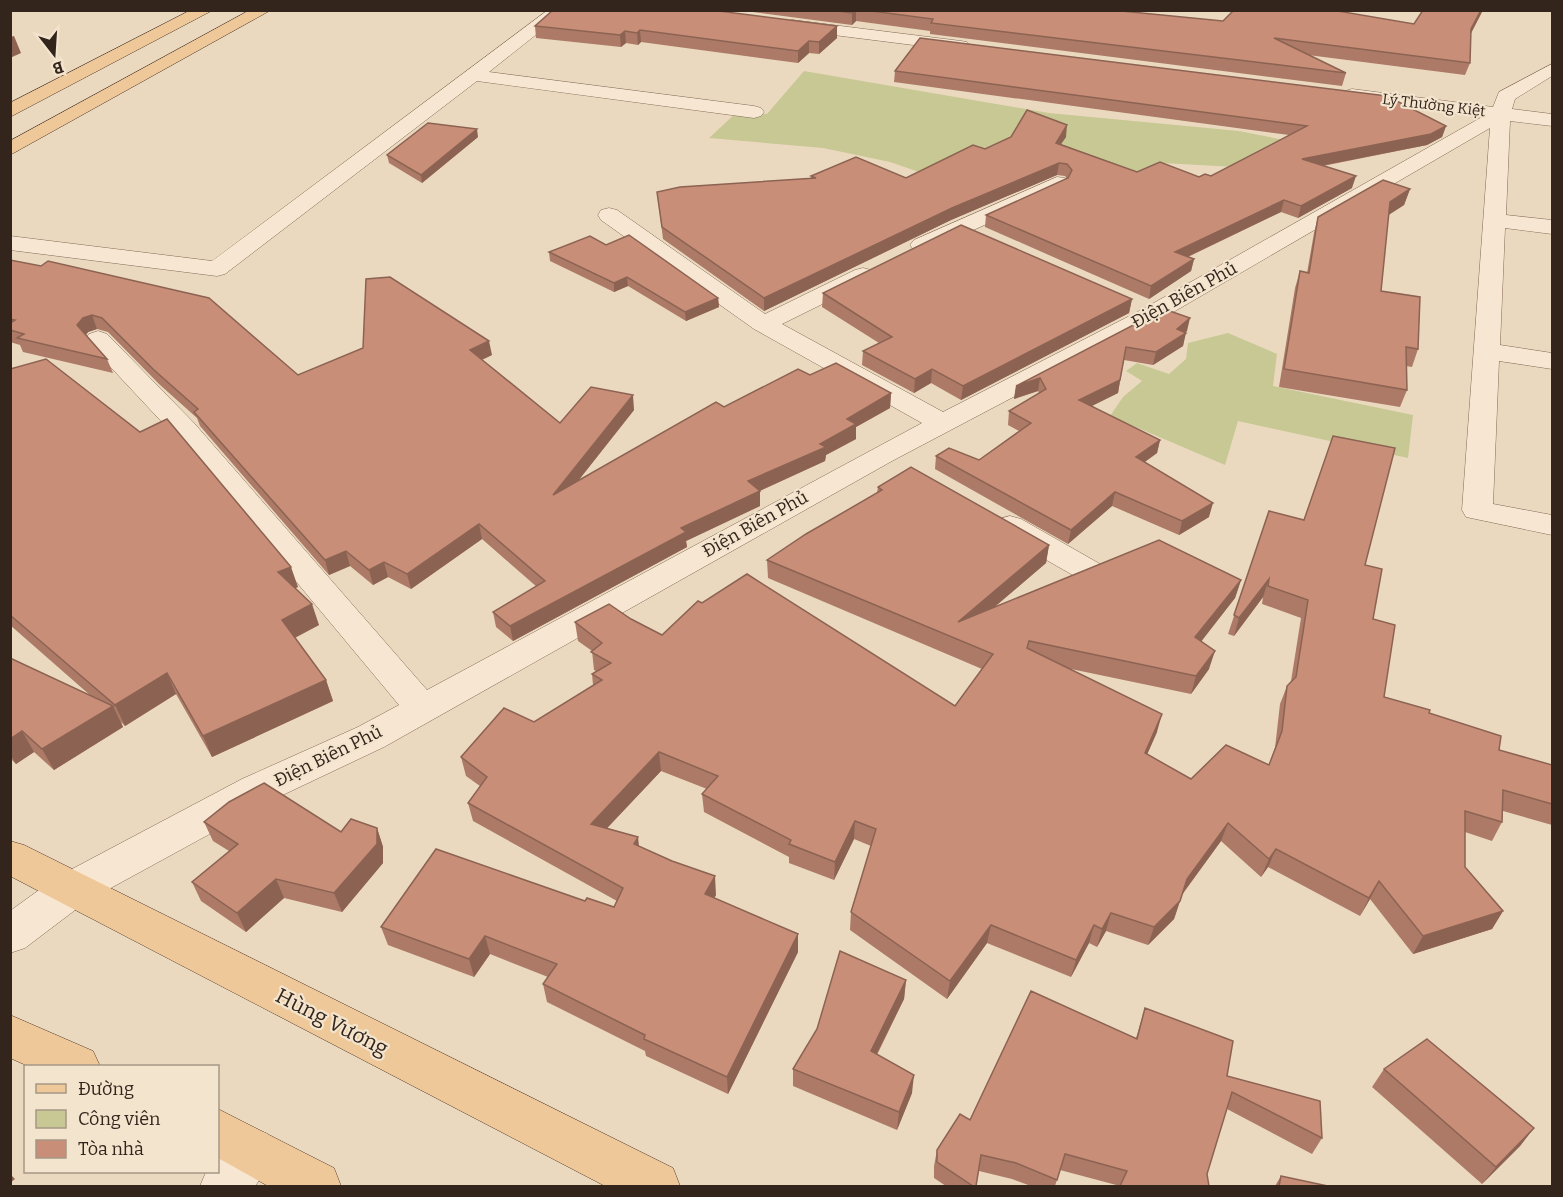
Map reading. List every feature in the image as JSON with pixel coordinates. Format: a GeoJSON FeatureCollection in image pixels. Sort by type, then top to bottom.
{"type":"FeatureCollection","features":[{"type":"Feature","properties":{"kind":"main road"},"geometry":{"type":"LineString","coordinates":[[10,111],[205,10]]}},
{"type":"Feature","properties":{"kind":"main road"},"geometry":{"type":"LineString","coordinates":[[10,124],[227,10]]}},
{"type":"Feature","properties":{"kind":"main road"},"geometry":{"type":"LineString","coordinates":[[10,149],[263,10]]}},
{"type":"Feature","properties":{"kind":"main road","name":"Hùng Vương"},"geometry":{"type":"LineString","coordinates":[[10,857],[655,1186]]}},
{"type":"Feature","properties":{"kind":"main road"},"geometry":{"type":"LineString","coordinates":[[10,1036],[75,1065]]}},
{"type":"Feature","properties":{"kind":"main road"},"geometry":{"type":"LineString","coordinates":[[231,1156],[316,1186]]}},
{"type":"Feature","properties":{"kind":"street"},"geometry":{"type":"LineString","coordinates":[[10,243],[216,269],[559,10]]}},
{"type":"Feature","properties":{"kind":"street"},"geometry":{"type":"LineString","coordinates":[[779,24],[981,48]]}},
{"type":"Feature","properties":{"kind":"street"},"geometry":{"type":"LineString","coordinates":[[1552,69],[1506,96],[1501,114],[1478,510],[1552,525]]}},
{"type":"Feature","properties":{"kind":"street"},"geometry":{"type":"LineString","coordinates":[[474,75],[754,112]]}},
{"type":"Feature","properties":{"kind":"street","name":"Lý Thường Kiệt"},"geometry":{"type":"LineString","coordinates":[[1339,93],[1552,120]]}},
{"type":"Feature","properties":{"kind":"street","name":"Điện Biên Phủ"},"geometry":{"type":"LineString","coordinates":[[10,935],[72,889],[256,790],[371,737],[943,423],[1144,308],[1501,114]]}},
{"type":"Feature","properties":{"kind":"street"},"geometry":{"type":"LineString","coordinates":[[764,324],[960,227],[1057,183]]}},
{"type":"Feature","properties":{"kind":"street"},"geometry":{"type":"LineString","coordinates":[[609,215],[764,324],[943,423]]}},
{"type":"Feature","properties":{"kind":"street"},"geometry":{"type":"LineString","coordinates":[[1495,220],[1552,227]]}},
{"type":"Feature","properties":{"kind":"street"},"geometry":{"type":"LineString","coordinates":[[960,227],[984,237]]}},
{"type":"Feature","properties":{"kind":"street"},"geometry":{"type":"LineString","coordinates":[[98,339],[184,429],[422,708]]}},
{"type":"Feature","properties":{"kind":"street"},"geometry":{"type":"LineString","coordinates":[[1487,351],[1552,361]]}},
{"type":"Feature","properties":{"kind":"street"},"geometry":{"type":"LineString","coordinates":[[882,455],[913,472]]}},
{"type":"Feature","properties":{"kind":"street"},"geometry":{"type":"LineString","coordinates":[[986,513],[1089,571]]}},
{"type":"Feature","properties":{"kind":"green space"},"geometry":{"type":"Polygon","coordinates":[[[804,71],[1049,113],[1239,131],[1289,141],[1235,167],[1162,163],[1115,181],[1056,148],[919,172],[890,162],[823,148],[709,138],[736,113],[767,114],[804,71]]]}},
{"type":"Feature","properties":{"kind":"green space"},"geometry":{"type":"Polygon","coordinates":[[[1228,333],[1277,354],[1273,386],[1413,415],[1408,458],[1238,421],[1225,465],[1110,416],[1123,397],[1142,381],[1126,371],[1137,363],[1169,374],[1186,359],[1188,343],[1228,333]]]}},
{"type":"Feature","properties":{"kind":"building"},"geometry":{"type":"Polygon","coordinates":[[[553,10],[711,10],[837,26],[819,42],[809,41],[798,51],[640,30],[637,33],[625,31],[620,35],[535,26],[553,10]]]}},
{"type":"Feature","properties":{"kind":"building"},"geometry":{"type":"Polygon","coordinates":[[[832,10],[855,10],[852,13],[832,10]]]}},
{"type":"Feature","properties":{"kind":"building"},"geometry":{"type":"Polygon","coordinates":[[[864,10],[1111,10],[1223,21],[1234,10],[1332,10],[1414,24],[1423,10],[1481,10],[1471,29],[1470,63],[1274,38],[1346,73],[931,23],[933,19],[864,10]]]}},
{"type":"Feature","properties":{"kind":"building"},"geometry":{"type":"Polygon","coordinates":[[[920,38],[1387,96],[1446,126],[1431,134],[1302,159],[1356,176],[1301,206],[1284,200],[1175,252],[1194,259],[1151,286],[986,215],[1068,178],[1072,170],[1067,164],[1059,163],[952,208],[764,298],[662,227],[657,192],[680,187],[816,178],[811,176],[856,157],[906,178],[973,145],[985,149],[1011,137],[1027,110],[1067,125],[1056,143],[1137,172],[1160,162],[1199,177],[1205,174],[1211,176],[1307,126],[895,71],[920,38]]]}},
{"type":"Feature","properties":{"kind":"building"},"geometry":{"type":"Polygon","coordinates":[[[428,123],[477,129],[421,175],[387,155],[428,123]]]}},
{"type":"Feature","properties":{"kind":"building"},"geometry":{"type":"Polygon","coordinates":[[[1383,180],[1410,189],[1390,202],[1381,291],[1420,297],[1418,349],[1406,347],[1407,390],[1284,369],[1300,271],[1309,273],[1318,217],[1383,180]]]}},
{"type":"Feature","properties":{"kind":"building"},"geometry":{"type":"Polygon","coordinates":[[[961,225],[1132,299],[963,386],[932,369],[915,379],[863,351],[892,337],[823,293],[961,225]]]}},
{"type":"Feature","properties":{"kind":"building"},"geometry":{"type":"Polygon","coordinates":[[[629,235],[718,298],[685,312],[627,277],[614,283],[549,252],[590,236],[606,245],[629,235]]]}},
{"type":"Feature","properties":{"kind":"building"},"geometry":{"type":"Polygon","coordinates":[[[10,260],[41,266],[48,261],[209,298],[298,375],[363,348],[366,279],[390,277],[489,341],[470,350],[560,423],[591,387],[633,395],[553,495],[716,402],[724,407],[798,369],[810,375],[836,363],[891,393],[847,419],[856,424],[820,444],[826,447],[748,481],[760,491],[681,528],[686,532],[510,626],[493,612],[545,581],[479,524],[407,574],[384,562],[369,570],[346,551],[325,560],[194,412],[198,409],[154,370],[102,318],[92,315],[83,318],[77,325],[107,359],[17,338],[24,334],[10,330],[10,323],[15,320],[10,319],[10,260]]]}},
{"type":"Feature","properties":{"kind":"building"},"geometry":{"type":"Polygon","coordinates":[[[1164,309],[1190,318],[1177,329],[1186,333],[1156,352],[1126,347],[1120,380],[1079,400],[1160,440],[1136,457],[1213,503],[1182,521],[1115,492],[1071,530],[936,456],[949,448],[979,460],[1031,423],[1009,411],[1046,389],[1040,378],[1016,386],[1164,309]]]}},
{"type":"Feature","properties":{"kind":"building"},"geometry":{"type":"Polygon","coordinates":[[[46,359],[140,432],[167,419],[291,567],[278,572],[312,604],[282,620],[326,680],[203,736],[167,673],[115,705],[10,615],[10,369],[46,359]]]}},
{"type":"Feature","properties":{"kind":"building"},"geometry":{"type":"Polygon","coordinates":[[[1333,436],[1395,448],[1365,565],[1382,569],[1373,619],[1395,625],[1384,697],[1430,710],[1429,713],[1501,736],[1499,750],[1552,765],[1552,804],[1503,790],[1502,822],[1465,811],[1465,867],[1503,911],[1423,936],[1379,881],[1369,898],[1276,849],[1269,859],[1228,823],[1187,879],[1180,901],[1154,927],[1111,913],[1102,929],[1094,925],[1076,960],[991,925],[950,981],[851,912],[876,829],[855,821],[835,862],[789,844],[791,840],[702,794],[718,776],[659,752],[591,824],[638,837],[634,844],[672,861],[715,876],[705,894],[798,934],[727,1077],[644,1039],[645,1035],[543,984],[557,964],[485,936],[469,959],[381,927],[436,849],[585,901],[587,898],[614,907],[623,888],[468,803],[487,777],[461,757],[504,708],[534,722],[602,680],[592,674],[611,663],[591,652],[602,643],[575,622],[609,604],[631,619],[662,635],[698,601],[702,603],[747,574],[955,706],[993,654],[767,560],[806,534],[882,490],[878,487],[911,467],[1049,545],[958,622],[1159,540],[1241,580],[1195,637],[1215,651],[1196,676],[1029,641],[1027,648],[1162,714],[1145,753],[1191,779],[1226,745],[1269,765],[1282,731],[1287,686],[1296,677],[1308,600],[1268,586],[1269,579],[1239,618],[1234,615],[1269,511],[1304,520],[1333,436]]]}},
{"type":"Feature","properties":{"kind":"building"},"geometry":{"type":"Polygon","coordinates":[[[10,658],[113,706],[42,749],[22,731],[10,739],[10,658]]]}},
{"type":"Feature","properties":{"kind":"building"},"geometry":{"type":"Polygon","coordinates":[[[264,783],[341,832],[351,819],[377,828],[377,844],[334,893],[276,879],[237,913],[192,882],[238,844],[204,822],[229,802],[264,783]]]}},
{"type":"Feature","properties":{"kind":"building"},"geometry":{"type":"Polygon","coordinates":[[[840,951],[906,980],[871,1051],[914,1075],[899,1112],[793,1069],[817,1029],[840,951]]]}},
{"type":"Feature","properties":{"kind":"building"},"geometry":{"type":"Polygon","coordinates":[[[1031,991],[1137,1039],[1145,1008],[1233,1041],[1227,1076],[1320,1101],[1322,1138],[1232,1092],[1207,1174],[1209,1186],[1120,1186],[1127,1171],[1065,1154],[1057,1180],[1016,1163],[981,1155],[976,1186],[973,1186],[937,1162],[937,1150],[960,1114],[970,1120],[1031,991]]]}},
{"type":"Feature","properties":{"kind":"building"},"geometry":{"type":"Polygon","coordinates":[[[1427,1039],[1534,1128],[1496,1167],[1384,1069],[1427,1039]]]}},
{"type":"Feature","properties":{"kind":"building"},"geometry":{"type":"Polygon","coordinates":[[[1281,1176],[1323,1185],[1328,1186],[1279,1186],[1281,1176]]]}}]}
